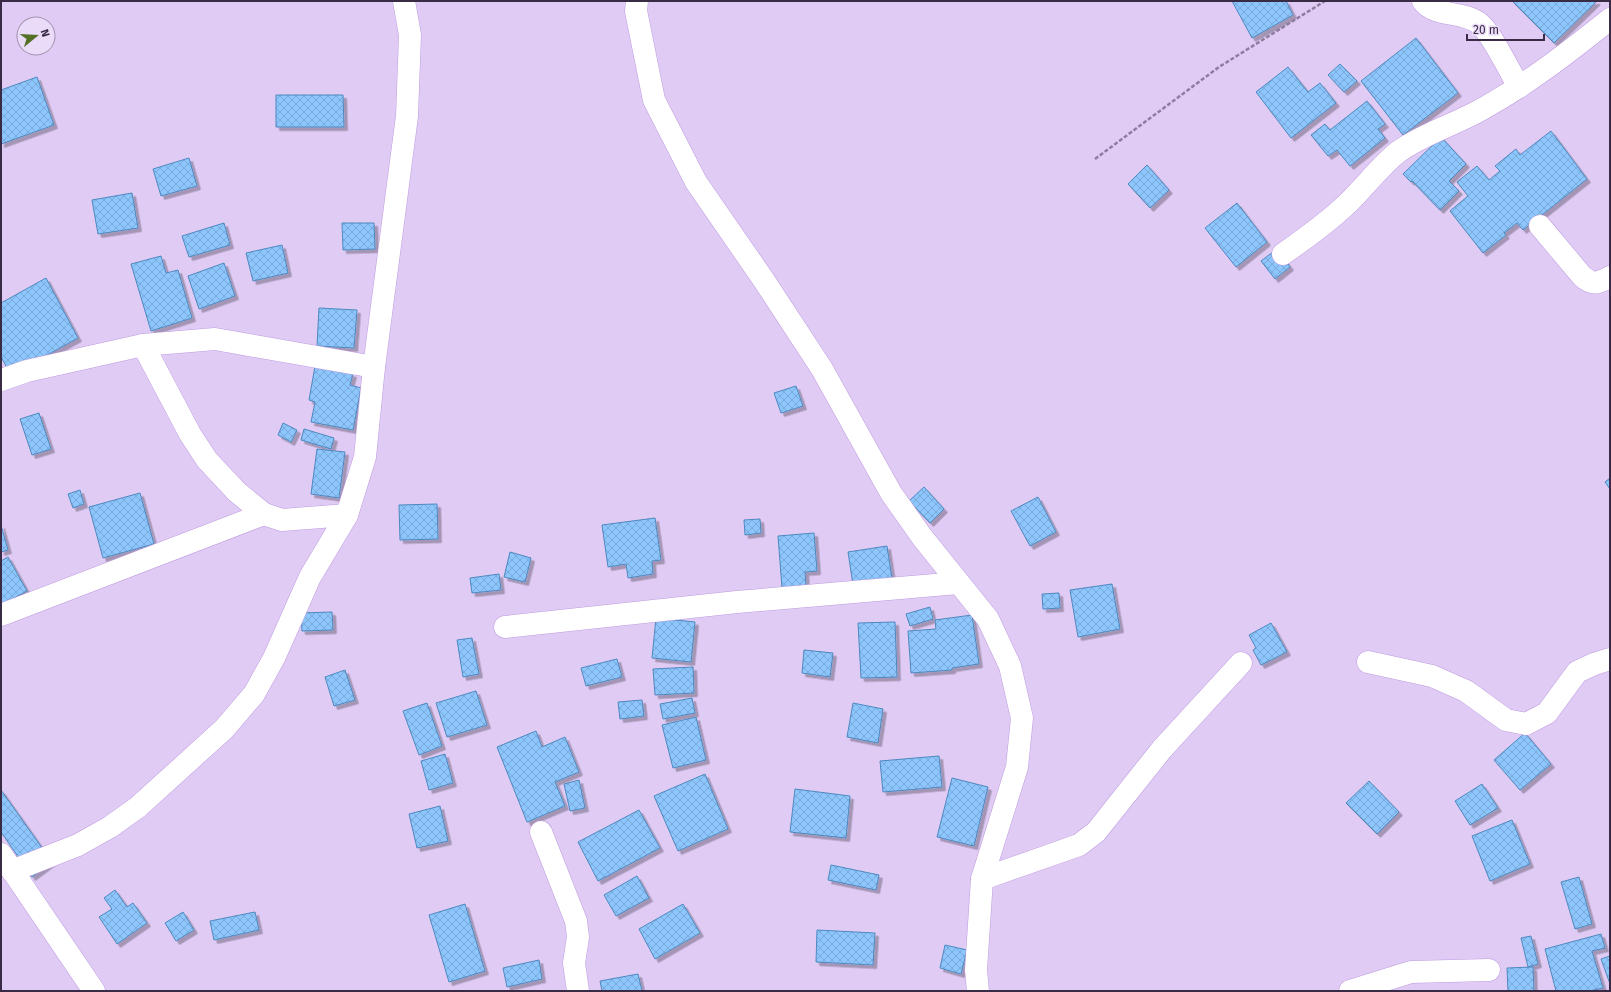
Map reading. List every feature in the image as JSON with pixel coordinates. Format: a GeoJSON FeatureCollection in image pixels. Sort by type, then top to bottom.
{"type":"FeatureCollection","features":[{"type":"Feature","properties":{"kind":"street"},"geometry":{"type":"LineString","coordinates":[[94,991],[7,863],[78,844],[110,827],[138,806],[224,729],[254,694],[274,658],[310,577],[347,515],[365,457],[374,367],[407,116],[410,35],[404,1]]}},
{"type":"Feature","properties":{"kind":"street"},"geometry":{"type":"LineString","coordinates":[[637,1],[636,11],[654,100],[696,182],[763,279],[822,369],[891,493],[922,537],[988,618],[1010,666],[1022,718],[1017,767],[982,879],[976,970],[978,991]]}},
{"type":"Feature","properties":{"kind":"street"},"geometry":{"type":"LineString","coordinates":[[1424,1],[1427,6],[1444,13],[1466,16],[1480,24],[1490,37],[1520,87]]}},
{"type":"Feature","properties":{"kind":"street"},"geometry":{"type":"LineString","coordinates":[[1283,254],[1320,229],[1348,203],[1379,168],[1399,151],[1483,109],[1520,87],[1610,19]]}},
{"type":"Feature","properties":{"kind":"street"},"geometry":{"type":"LineString","coordinates":[[1540,226],[1582,276],[1590,283],[1598,283],[1610,278]]}},
{"type":"Feature","properties":{"kind":"street"},"geometry":{"type":"LineString","coordinates":[[1,380],[26,371],[143,345],[215,339],[374,367]]}},
{"type":"Feature","properties":{"kind":"street"},"geometry":{"type":"LineString","coordinates":[[143,345],[190,434],[207,460],[237,492],[264,514],[282,520],[347,515]]}},
{"type":"Feature","properties":{"kind":"street"},"geometry":{"type":"LineString","coordinates":[[1,616],[264,514]]}},
{"type":"Feature","properties":{"kind":"street"},"geometry":{"type":"LineString","coordinates":[[505,627],[737,602],[958,583]]}},
{"type":"Feature","properties":{"kind":"street"},"geometry":{"type":"LineString","coordinates":[[1368,662],[1432,676],[1466,691],[1506,720],[1526,724],[1547,714],[1577,672],[1594,664],[1610,659]]}},
{"type":"Feature","properties":{"kind":"street"},"geometry":{"type":"LineString","coordinates":[[982,879],[1079,845],[1096,832],[1162,749],[1241,663]]}},
{"type":"Feature","properties":{"kind":"street"},"geometry":{"type":"LineString","coordinates":[[540,832],[576,921],[578,937],[574,963],[578,991]]}},
{"type":"Feature","properties":{"kind":"street"},"geometry":{"type":"LineString","coordinates":[[1350,991],[1411,972],[1489,970]]}},
{"type":"Feature","properties":{"kind":"path"},"geometry":{"type":"LineString","coordinates":[[1095,159],[1219,67],[1325,1]]}},
{"type":"Feature","properties":{"kind":"building"},"geometry":{"type":"Polygon","coordinates":[[[1232,1],[1286,1],[1293,15],[1252,38],[1232,1]]]}},
{"type":"Feature","properties":{"kind":"building"},"geometry":{"type":"Polygon","coordinates":[[[1512,1],[1597,1],[1554,43],[1512,1]]]}},
{"type":"Feature","properties":{"kind":"building"},"geometry":{"type":"Polygon","coordinates":[[[1416,38],[1458,93],[1403,135],[1361,81],[1416,38]]]}},
{"type":"Feature","properties":{"kind":"building"},"geometry":{"type":"Polygon","coordinates":[[[1340,64],[1357,81],[1344,92],[1328,75],[1340,64]]]}},
{"type":"Feature","properties":{"kind":"building"},"geometry":{"type":"Polygon","coordinates":[[[1288,67],[1308,92],[1320,83],[1336,103],[1291,138],[1256,92],[1288,67]]]}},
{"type":"Feature","properties":{"kind":"building"},"geometry":{"type":"Polygon","coordinates":[[[37,77],[54,125],[1,144],[1,90],[37,77]]]}},
{"type":"Feature","properties":{"kind":"building"},"geometry":{"type":"Polygon","coordinates":[[[276,95],[343,95],[344,127],[276,127],[276,95]]]}},
{"type":"Feature","properties":{"kind":"building"},"geometry":{"type":"Polygon","coordinates":[[[1367,101],[1385,124],[1378,129],[1385,138],[1350,166],[1337,150],[1328,156],[1311,135],[1325,124],[1330,130],[1367,101]]]}},
{"type":"Feature","properties":{"kind":"building"},"geometry":{"type":"Polygon","coordinates":[[[1551,131],[1587,179],[1523,230],[1517,223],[1504,233],[1506,235],[1483,253],[1450,211],[1468,196],[1457,182],[1477,166],[1489,180],[1500,171],[1495,166],[1516,149],[1520,155],[1551,131]]]}},
{"type":"Feature","properties":{"kind":"building"},"geometry":{"type":"Polygon","coordinates":[[[1441,137],[1466,164],[1449,181],[1459,191],[1440,210],[1412,181],[1411,182],[1403,174],[1441,137]]]}},
{"type":"Feature","properties":{"kind":"building"},"geometry":{"type":"Polygon","coordinates":[[[189,158],[197,186],[161,196],[153,169],[189,158]]]}},
{"type":"Feature","properties":{"kind":"building"},"geometry":{"type":"Polygon","coordinates":[[[1147,165],[1169,190],[1150,208],[1128,184],[1147,165]]]}},
{"type":"Feature","properties":{"kind":"building"},"geometry":{"type":"Polygon","coordinates":[[[132,193],[138,228],[98,234],[92,200],[132,193]]]}},
{"type":"Feature","properties":{"kind":"building"},"geometry":{"type":"Polygon","coordinates":[[[1237,203],[1267,242],[1236,267],[1205,228],[1237,203]]]}},
{"type":"Feature","properties":{"kind":"building"},"geometry":{"type":"Polygon","coordinates":[[[224,223],[230,245],[189,257],[182,236],[224,223]]]}},
{"type":"Feature","properties":{"kind":"building"},"geometry":{"type":"Polygon","coordinates":[[[342,223],[374,223],[375,249],[343,250],[342,223]]]}},
{"type":"Feature","properties":{"kind":"building"},"geometry":{"type":"Polygon","coordinates":[[[282,245],[288,273],[253,281],[246,253],[282,245]]]}},
{"type":"Feature","properties":{"kind":"building"},"geometry":{"type":"Polygon","coordinates":[[[1277,249],[1290,267],[1275,279],[1261,261],[1277,249]]]}},
{"type":"Feature","properties":{"kind":"building"},"geometry":{"type":"Polygon","coordinates":[[[161,256],[166,273],[178,270],[192,318],[151,331],[131,264],[161,256]]]}},
{"type":"Feature","properties":{"kind":"building"},"geometry":{"type":"Polygon","coordinates":[[[224,263],[235,296],[199,309],[188,276],[224,263]]]}},
{"type":"Feature","properties":{"kind":"building"},"geometry":{"type":"Polygon","coordinates":[[[46,278],[78,338],[11,375],[1,357],[1,303],[46,278]]]}},
{"type":"Feature","properties":{"kind":"building"},"geometry":{"type":"Polygon","coordinates":[[[319,308],[357,310],[354,348],[317,346],[319,308]]]}},
{"type":"Feature","properties":{"kind":"building"},"geometry":{"type":"Polygon","coordinates":[[[315,366],[353,374],[350,385],[361,388],[353,430],[311,422],[315,402],[309,400],[315,366]]]}},
{"type":"Feature","properties":{"kind":"building"},"geometry":{"type":"Polygon","coordinates":[[[796,386],[803,406],[781,413],[774,393],[796,386]]]}},
{"type":"Feature","properties":{"kind":"building"},"geometry":{"type":"Polygon","coordinates":[[[39,413],[51,449],[32,455],[20,419],[39,413]]]}},
{"type":"Feature","properties":{"kind":"building"},"geometry":{"type":"Polygon","coordinates":[[[283,423],[297,430],[291,442],[278,435],[283,423]]]}},
{"type":"Feature","properties":{"kind":"building"},"geometry":{"type":"Polygon","coordinates":[[[304,429],[334,438],[331,449],[301,440],[304,429]]]}},
{"type":"Feature","properties":{"kind":"building"},"geometry":{"type":"Polygon","coordinates":[[[317,449],[345,452],[339,498],[311,494],[317,449]]]}},
{"type":"Feature","properties":{"kind":"building"},"geometry":{"type":"Polygon","coordinates":[[[1610,478],[1610,489],[1605,482],[1610,478]]]}},
{"type":"Feature","properties":{"kind":"building"},"geometry":{"type":"Polygon","coordinates":[[[924,487],[944,509],[930,523],[909,501],[924,487]]]}},
{"type":"Feature","properties":{"kind":"building"},"geometry":{"type":"Polygon","coordinates":[[[80,490],[84,504],[73,508],[68,494],[80,490]]]}},
{"type":"Feature","properties":{"kind":"building"},"geometry":{"type":"Polygon","coordinates":[[[140,493],[154,544],[103,558],[89,507],[140,493]]]}},
{"type":"Feature","properties":{"kind":"building"},"geometry":{"type":"Polygon","coordinates":[[[1038,497],[1056,532],[1030,546],[1011,511],[1038,497]]]}},
{"type":"Feature","properties":{"kind":"building"},"geometry":{"type":"Polygon","coordinates":[[[437,504],[438,539],[400,540],[399,505],[437,504]]]}},
{"type":"Feature","properties":{"kind":"building"},"geometry":{"type":"Polygon","coordinates":[[[655,518],[661,560],[652,561],[653,574],[628,578],[626,564],[608,567],[602,525],[655,518]]]}},
{"type":"Feature","properties":{"kind":"building"},"geometry":{"type":"Polygon","coordinates":[[[760,519],[761,533],[745,535],[744,520],[760,519]]]}},
{"type":"Feature","properties":{"kind":"building"},"geometry":{"type":"Polygon","coordinates":[[[1,525],[8,550],[1,552],[1,525]]]}},
{"type":"Feature","properties":{"kind":"building"},"geometry":{"type":"Polygon","coordinates":[[[814,533],[817,571],[805,572],[806,586],[782,588],[778,536],[814,533]]]}},
{"type":"Feature","properties":{"kind":"building"},"geometry":{"type":"Polygon","coordinates":[[[887,546],[893,585],[854,591],[848,552],[887,546]]]}},
{"type":"Feature","properties":{"kind":"building"},"geometry":{"type":"Polygon","coordinates":[[[510,552],[531,558],[525,582],[504,577],[510,552]]]}},
{"type":"Feature","properties":{"kind":"building"},"geometry":{"type":"Polygon","coordinates":[[[8,557],[27,591],[1,605],[1,561],[8,557]]]}},
{"type":"Feature","properties":{"kind":"building"},"geometry":{"type":"Polygon","coordinates":[[[499,574],[501,590],[472,593],[470,578],[499,574]]]}},
{"type":"Feature","properties":{"kind":"building"},"geometry":{"type":"Polygon","coordinates":[[[1112,584],[1120,629],[1078,637],[1070,590],[1112,584]]]}},
{"type":"Feature","properties":{"kind":"building"},"geometry":{"type":"Polygon","coordinates":[[[1059,593],[1060,608],[1043,609],[1042,594],[1059,593]]]}},
{"type":"Feature","properties":{"kind":"building"},"geometry":{"type":"Polygon","coordinates":[[[930,607],[933,619],[910,626],[906,614],[930,607]]]}},
{"type":"Feature","properties":{"kind":"building"},"geometry":{"type":"Polygon","coordinates":[[[332,612],[333,630],[302,631],[301,613],[332,612]]]}},
{"type":"Feature","properties":{"kind":"building"},"geometry":{"type":"Polygon","coordinates":[[[972,615],[979,664],[952,668],[952,670],[911,673],[908,631],[936,629],[935,620],[972,615]]]}},
{"type":"Feature","properties":{"kind":"building"},"geometry":{"type":"Polygon","coordinates":[[[656,618],[695,622],[691,662],[652,658],[656,618]]]}},
{"type":"Feature","properties":{"kind":"building"},"geometry":{"type":"Polygon","coordinates":[[[895,622],[897,677],[861,678],[858,623],[895,622]]]}},
{"type":"Feature","properties":{"kind":"building"},"geometry":{"type":"Polygon","coordinates":[[[1271,623],[1287,652],[1261,665],[1253,650],[1256,648],[1249,635],[1271,623]]]}},
{"type":"Feature","properties":{"kind":"building"},"geometry":{"type":"Polygon","coordinates":[[[472,638],[479,674],[463,677],[457,640],[472,638]]]}},
{"type":"Feature","properties":{"kind":"building"},"geometry":{"type":"Polygon","coordinates":[[[804,650],[833,653],[830,677],[802,673],[804,650]]]}},
{"type":"Feature","properties":{"kind":"building"},"geometry":{"type":"Polygon","coordinates":[[[617,659],[622,677],[586,686],[581,668],[617,659]]]}},
{"type":"Feature","properties":{"kind":"building"},"geometry":{"type":"Polygon","coordinates":[[[693,667],[694,693],[655,695],[653,669],[693,667]]]}},
{"type":"Feature","properties":{"kind":"building"},"geometry":{"type":"Polygon","coordinates":[[[345,670],[355,700],[334,706],[325,677],[345,670]]]}},
{"type":"Feature","properties":{"kind":"building"},"geometry":{"type":"Polygon","coordinates":[[[476,691],[487,725],[447,737],[436,703],[476,691]]]}},
{"type":"Feature","properties":{"kind":"building"},"geometry":{"type":"Polygon","coordinates":[[[692,698],[695,713],[663,719],[660,704],[692,698]]]}},
{"type":"Feature","properties":{"kind":"building"},"geometry":{"type":"Polygon","coordinates":[[[642,700],[644,716],[620,719],[618,702],[642,700]]]}},
{"type":"Feature","properties":{"kind":"building"},"geometry":{"type":"Polygon","coordinates":[[[427,703],[442,746],[419,755],[403,711],[427,703]]]}},
{"type":"Feature","properties":{"kind":"building"},"geometry":{"type":"Polygon","coordinates":[[[853,703],[883,709],[878,743],[847,737],[853,703]]]}},
{"type":"Feature","properties":{"kind":"building"},"geometry":{"type":"Polygon","coordinates":[[[696,717],[706,760],[673,768],[662,725],[696,717]]]}},
{"type":"Feature","properties":{"kind":"building"},"geometry":{"type":"Polygon","coordinates":[[[536,731],[542,747],[565,737],[579,772],[555,782],[565,806],[527,822],[497,747],[536,731]]]}},
{"type":"Feature","properties":{"kind":"building"},"geometry":{"type":"Polygon","coordinates":[[[1525,733],[1551,764],[1520,790],[1494,760],[1525,733]]]}},
{"type":"Feature","properties":{"kind":"building"},"geometry":{"type":"Polygon","coordinates":[[[445,754],[453,783],[429,790],[421,761],[445,754]]]}},
{"type":"Feature","properties":{"kind":"building"},"geometry":{"type":"Polygon","coordinates":[[[939,756],[942,787],[883,792],[880,761],[939,756]]]}},
{"type":"Feature","properties":{"kind":"building"},"geometry":{"type":"Polygon","coordinates":[[[705,774],[728,829],[678,851],[654,796],[705,774]]]}},
{"type":"Feature","properties":{"kind":"building"},"geometry":{"type":"Polygon","coordinates":[[[952,778],[988,787],[974,846],[937,837],[952,778]]]}},
{"type":"Feature","properties":{"kind":"building"},"geometry":{"type":"Polygon","coordinates":[[[579,780],[585,808],[570,811],[564,784],[579,780]]]}},
{"type":"Feature","properties":{"kind":"building"},"geometry":{"type":"Polygon","coordinates":[[[1369,781],[1399,812],[1377,834],[1346,803],[1369,781]]]}},
{"type":"Feature","properties":{"kind":"building"},"geometry":{"type":"Polygon","coordinates":[[[1482,784],[1498,808],[1470,825],[1455,801],[1482,784]]]}},
{"type":"Feature","properties":{"kind":"building"},"geometry":{"type":"Polygon","coordinates":[[[795,789],[850,796],[846,838],[790,832],[795,789]]]}},
{"type":"Feature","properties":{"kind":"building"},"geometry":{"type":"Polygon","coordinates":[[[1,790],[52,862],[32,877],[1,832],[1,790]]]}},
{"type":"Feature","properties":{"kind":"building"},"geometry":{"type":"Polygon","coordinates":[[[440,806],[448,841],[417,848],[409,814],[440,806]]]}},
{"type":"Feature","properties":{"kind":"building"},"geometry":{"type":"Polygon","coordinates":[[[639,810],[660,848],[598,881],[578,842],[639,810]]]}},
{"type":"Feature","properties":{"kind":"building"},"geometry":{"type":"Polygon","coordinates":[[[1512,820],[1530,864],[1490,881],[1472,836],[1512,820]]]}},
{"type":"Feature","properties":{"kind":"building"},"geometry":{"type":"Polygon","coordinates":[[[831,865],[879,875],[876,890],[828,880],[831,865]]]}},
{"type":"Feature","properties":{"kind":"building"},"geometry":{"type":"Polygon","coordinates":[[[637,876],[649,898],[616,916],[604,895],[637,876]]]}},
{"type":"Feature","properties":{"kind":"building"},"geometry":{"type":"Polygon","coordinates":[[[1579,877],[1592,924],[1575,929],[1561,882],[1579,877]]]}},
{"type":"Feature","properties":{"kind":"building"},"geometry":{"type":"Polygon","coordinates":[[[115,890],[127,907],[133,903],[147,923],[117,944],[99,917],[112,909],[104,898],[115,890]]]}},
{"type":"Feature","properties":{"kind":"building"},"geometry":{"type":"Polygon","coordinates":[[[465,904],[485,971],[449,982],[429,915],[465,904]]]}},
{"type":"Feature","properties":{"kind":"building"},"geometry":{"type":"Polygon","coordinates":[[[683,904],[700,933],[655,959],[639,929],[683,904]]]}},
{"type":"Feature","properties":{"kind":"building"},"geometry":{"type":"Polygon","coordinates":[[[183,912],[194,930],[176,941],[165,923],[183,912]]]}},
{"type":"Feature","properties":{"kind":"building"},"geometry":{"type":"Polygon","coordinates":[[[255,912],[259,930],[214,940],[210,921],[255,912]]]}},
{"type":"Feature","properties":{"kind":"building"},"geometry":{"type":"Polygon","coordinates":[[[817,930],[875,933],[873,965],[816,962],[817,930]]]}},
{"type":"Feature","properties":{"kind":"building"},"geometry":{"type":"Polygon","coordinates":[[[1601,934],[1605,948],[1592,951],[1603,988],[1589,991],[1556,991],[1545,949],[1601,934]]]}},
{"type":"Feature","properties":{"kind":"building"},"geometry":{"type":"Polygon","coordinates":[[[1531,936],[1538,964],[1528,967],[1521,938],[1531,936]]]}},
{"type":"Feature","properties":{"kind":"building"},"geometry":{"type":"Polygon","coordinates":[[[945,945],[967,950],[961,974],[940,968],[945,945]]]}},
{"type":"Feature","properties":{"kind":"building"},"geometry":{"type":"Polygon","coordinates":[[[1610,956],[1610,984],[1601,959],[1610,956]]]}},
{"type":"Feature","properties":{"kind":"building"},"geometry":{"type":"Polygon","coordinates":[[[539,960],[542,979],[507,987],[503,968],[539,960]]]}},
{"type":"Feature","properties":{"kind":"building"},"geometry":{"type":"Polygon","coordinates":[[[1533,967],[1534,991],[1508,991],[1507,968],[1533,967]]]}},
{"type":"Feature","properties":{"kind":"building"},"geometry":{"type":"Polygon","coordinates":[[[638,974],[642,991],[602,991],[600,981],[638,974]]]}}]}
